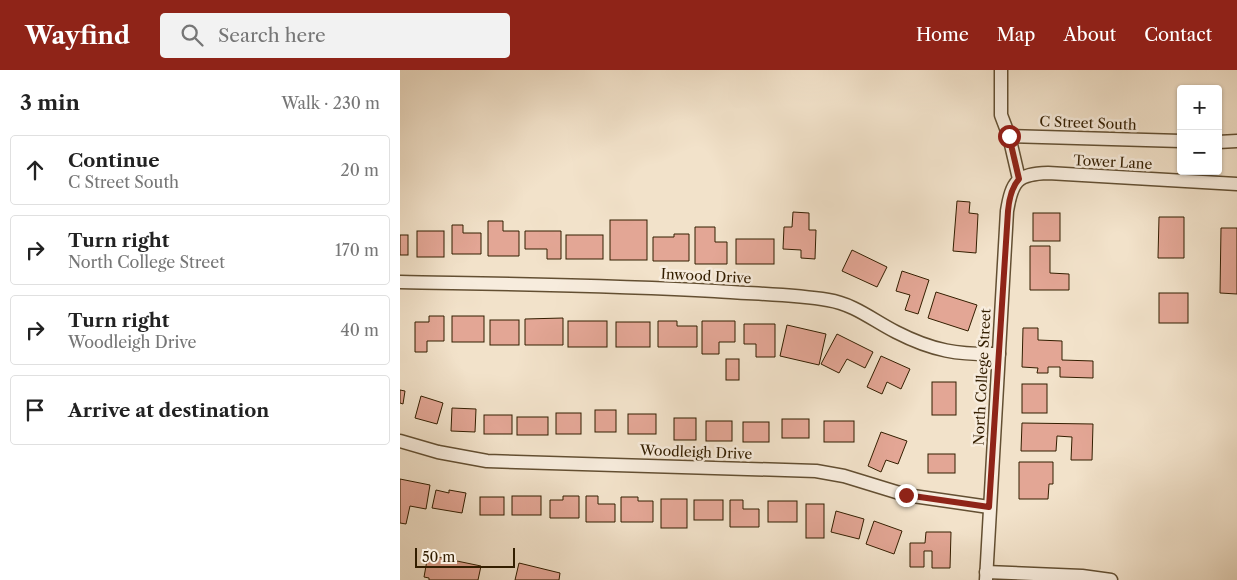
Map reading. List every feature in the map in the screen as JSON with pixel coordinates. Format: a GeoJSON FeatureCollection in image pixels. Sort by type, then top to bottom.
{"type":"FeatureCollection","features":[{"type":"Feature","properties":{"kind":"street"},"geometry":{"type":"LineString","coordinates":[[1001,70],[1000,106],[1019,179]]}},
{"type":"Feature","properties":{"kind":"street","name":"C Street South"},"geometry":{"type":"LineString","coordinates":[[1009,136],[1177,141]]}},
{"type":"Feature","properties":{"kind":"street"},"geometry":{"type":"LineString","coordinates":[[1222,142],[1237,140]]}},
{"type":"Feature","properties":{"kind":"street","name":"Tower Lane"},"geometry":{"type":"LineString","coordinates":[[1019,179],[1029,174],[1048,173],[1237,184]]}},
{"type":"Feature","properties":{"kind":"street","name":"North College Street"},"geometry":{"type":"LineString","coordinates":[[986,576],[1008,211],[1011,191],[1019,179]]}},
{"type":"Feature","properties":{"kind":"street","name":"Inwood Drive"},"geometry":{"type":"LineString","coordinates":[[400,282],[658,288],[805,296],[831,300],[852,307],[897,333],[939,350],[965,354],[998,354]]}},
{"type":"Feature","properties":{"kind":"street","name":"Woodleigh Drive"},"geometry":{"type":"LineString","coordinates":[[400,441],[438,452],[487,461],[816,471],[844,476],[906,495],[989,507]]}},
{"type":"Feature","properties":{"kind":"street"},"geometry":{"type":"LineString","coordinates":[[986,576],[1082,576],[1111,580]]}},
{"type":"Feature","properties":{"kind":"building"},"geometry":{"type":"Polygon","coordinates":[[[957,201],[970,202],[969,213],[978,214],[976,253],[953,251],[957,201]]]}},
{"type":"Feature","properties":{"kind":"building"},"geometry":{"type":"Polygon","coordinates":[[[793,212],[809,213],[809,230],[816,230],[815,259],[801,258],[801,250],[783,249],[784,227],[792,227],[793,212]]]}},
{"type":"Feature","properties":{"kind":"building"},"geometry":{"type":"Polygon","coordinates":[[[1033,213],[1060,213],[1060,241],[1033,241],[1033,213]]]}},
{"type":"Feature","properties":{"kind":"building"},"geometry":{"type":"Polygon","coordinates":[[[1159,217],[1184,217],[1184,258],[1158,258],[1159,217]]]}},
{"type":"Feature","properties":{"kind":"building"},"geometry":{"type":"Polygon","coordinates":[[[610,220],[647,220],[647,260],[610,260],[610,220]]]}},
{"type":"Feature","properties":{"kind":"building"},"geometry":{"type":"Polygon","coordinates":[[[488,221],[503,221],[503,231],[519,231],[519,256],[488,256],[488,221]]]}},
{"type":"Feature","properties":{"kind":"building"},"geometry":{"type":"Polygon","coordinates":[[[452,225],[463,225],[463,233],[481,233],[481,254],[452,254],[452,225]]]}},
{"type":"Feature","properties":{"kind":"building"},"geometry":{"type":"Polygon","coordinates":[[[695,227],[715,227],[715,242],[727,242],[727,264],[695,264],[695,227]]]}},
{"type":"Feature","properties":{"kind":"building"},"geometry":{"type":"Polygon","coordinates":[[[1221,228],[1237,228],[1237,294],[1220,293],[1221,228]]]}},
{"type":"Feature","properties":{"kind":"building"},"geometry":{"type":"Polygon","coordinates":[[[417,231],[444,231],[444,257],[417,257],[417,231]]]}},
{"type":"Feature","properties":{"kind":"building"},"geometry":{"type":"Polygon","coordinates":[[[525,231],[561,231],[561,259],[547,259],[547,249],[525,249],[525,231]]]}},
{"type":"Feature","properties":{"kind":"building"},"geometry":{"type":"Polygon","coordinates":[[[674,234],[689,234],[689,261],[653,261],[653,237],[674,237],[674,234]]]}},
{"type":"Feature","properties":{"kind":"building"},"geometry":{"type":"Polygon","coordinates":[[[400,235],[408,235],[408,255],[400,255],[400,235]]]}},
{"type":"Feature","properties":{"kind":"building"},"geometry":{"type":"Polygon","coordinates":[[[566,235],[603,235],[603,259],[566,259],[566,235]]]}},
{"type":"Feature","properties":{"kind":"building"},"geometry":{"type":"Polygon","coordinates":[[[736,239],[774,239],[774,264],[736,264],[736,239]]]}},
{"type":"Feature","properties":{"kind":"building"},"geometry":{"type":"Polygon","coordinates":[[[1030,246],[1050,246],[1050,273],[1069,274],[1069,290],[1030,290],[1030,246]]]}},
{"type":"Feature","properties":{"kind":"building"},"geometry":{"type":"Polygon","coordinates":[[[852,250],[887,267],[877,287],[842,271],[852,250]]]}},
{"type":"Feature","properties":{"kind":"building"},"geometry":{"type":"Polygon","coordinates":[[[902,271],[929,280],[918,314],[905,310],[910,295],[896,291],[902,271]]]}},
{"type":"Feature","properties":{"kind":"building"},"geometry":{"type":"Polygon","coordinates":[[[936,292],[977,305],[968,331],[928,318],[936,292]]]}},
{"type":"Feature","properties":{"kind":"building"},"geometry":{"type":"Polygon","coordinates":[[[1159,293],[1188,293],[1188,323],[1159,323],[1159,293]]]}},
{"type":"Feature","properties":{"kind":"building"},"geometry":{"type":"Polygon","coordinates":[[[429,316],[444,316],[444,341],[427,341],[427,352],[415,352],[415,322],[429,322],[429,316]]]}},
{"type":"Feature","properties":{"kind":"building"},"geometry":{"type":"Polygon","coordinates":[[[452,316],[484,316],[484,342],[452,342],[452,316]]]}},
{"type":"Feature","properties":{"kind":"building"},"geometry":{"type":"Polygon","coordinates":[[[563,318],[563,345],[525,345],[525,319],[563,318]]]}},
{"type":"Feature","properties":{"kind":"building"},"geometry":{"type":"Polygon","coordinates":[[[490,320],[519,320],[519,345],[490,345],[490,320]]]}},
{"type":"Feature","properties":{"kind":"building"},"geometry":{"type":"Polygon","coordinates":[[[568,321],[607,321],[607,347],[568,347],[568,321]]]}},
{"type":"Feature","properties":{"kind":"building"},"geometry":{"type":"Polygon","coordinates":[[[658,321],[677,321],[677,326],[697,326],[697,347],[658,347],[658,321]]]}},
{"type":"Feature","properties":{"kind":"building"},"geometry":{"type":"Polygon","coordinates":[[[702,321],[735,321],[735,342],[719,342],[719,354],[702,354],[702,321]]]}},
{"type":"Feature","properties":{"kind":"building"},"geometry":{"type":"Polygon","coordinates":[[[616,322],[650,322],[650,347],[616,347],[616,322]]]}},
{"type":"Feature","properties":{"kind":"building"},"geometry":{"type":"Polygon","coordinates":[[[744,324],[775,324],[775,357],[756,357],[756,344],[744,344],[744,324]]]}},
{"type":"Feature","properties":{"kind":"building"},"geometry":{"type":"Polygon","coordinates":[[[787,325],[826,334],[819,365],[780,356],[787,325]]]}},
{"type":"Feature","properties":{"kind":"building"},"geometry":{"type":"Polygon","coordinates":[[[1023,328],[1038,328],[1038,340],[1062,341],[1062,360],[1093,361],[1093,378],[1060,377],[1060,367],[1048,367],[1048,373],[1037,373],[1038,368],[1022,367],[1023,328]]]}},
{"type":"Feature","properties":{"kind":"building"},"geometry":{"type":"Polygon","coordinates":[[[837,334],[873,352],[865,368],[847,359],[839,373],[821,364],[837,334]]]}},
{"type":"Feature","properties":{"kind":"building"},"geometry":{"type":"Polygon","coordinates":[[[881,356],[910,369],[901,389],[887,382],[882,394],[867,387],[881,356]]]}},
{"type":"Feature","properties":{"kind":"building"},"geometry":{"type":"Polygon","coordinates":[[[726,359],[739,359],[739,380],[726,380],[726,359]]]}},
{"type":"Feature","properties":{"kind":"building"},"geometry":{"type":"Polygon","coordinates":[[[932,382],[956,382],[956,415],[932,415],[932,382]]]}},
{"type":"Feature","properties":{"kind":"building"},"geometry":{"type":"Polygon","coordinates":[[[1022,384],[1047,384],[1047,413],[1022,413],[1022,384]]]}},
{"type":"Feature","properties":{"kind":"building"},"geometry":{"type":"Polygon","coordinates":[[[400,390],[405,391],[403,404],[400,403],[400,390]]]}},
{"type":"Feature","properties":{"kind":"building"},"geometry":{"type":"Polygon","coordinates":[[[421,396],[443,403],[437,424],[415,418],[421,396]]]}},
{"type":"Feature","properties":{"kind":"building"},"geometry":{"type":"Polygon","coordinates":[[[452,408],[476,409],[475,432],[451,431],[452,408]]]}},
{"type":"Feature","properties":{"kind":"building"},"geometry":{"type":"Polygon","coordinates":[[[595,410],[616,410],[616,432],[595,432],[595,410]]]}},
{"type":"Feature","properties":{"kind":"building"},"geometry":{"type":"Polygon","coordinates":[[[556,413],[581,413],[581,434],[556,434],[556,413]]]}},
{"type":"Feature","properties":{"kind":"building"},"geometry":{"type":"Polygon","coordinates":[[[628,414],[656,414],[656,434],[628,434],[628,414]]]}},
{"type":"Feature","properties":{"kind":"building"},"geometry":{"type":"Polygon","coordinates":[[[484,415],[512,415],[512,434],[484,434],[484,415]]]}},
{"type":"Feature","properties":{"kind":"building"},"geometry":{"type":"Polygon","coordinates":[[[517,417],[548,417],[548,435],[517,435],[517,417]]]}},
{"type":"Feature","properties":{"kind":"building"},"geometry":{"type":"Polygon","coordinates":[[[674,418],[696,418],[696,440],[674,440],[674,418]]]}},
{"type":"Feature","properties":{"kind":"building"},"geometry":{"type":"Polygon","coordinates":[[[782,419],[809,419],[809,438],[782,438],[782,419]]]}},
{"type":"Feature","properties":{"kind":"building"},"geometry":{"type":"Polygon","coordinates":[[[706,421],[732,421],[732,441],[706,441],[706,421]]]}},
{"type":"Feature","properties":{"kind":"building"},"geometry":{"type":"Polygon","coordinates":[[[824,421],[854,421],[854,442],[824,442],[824,421]]]}},
{"type":"Feature","properties":{"kind":"building"},"geometry":{"type":"Polygon","coordinates":[[[743,422],[769,422],[769,442],[743,442],[743,422]]]}},
{"type":"Feature","properties":{"kind":"building"},"geometry":{"type":"Polygon","coordinates":[[[1022,423],[1093,424],[1092,460],[1071,460],[1072,437],[1057,436],[1056,451],[1021,451],[1022,423]]]}},
{"type":"Feature","properties":{"kind":"building"},"geometry":{"type":"Polygon","coordinates":[[[881,432],[907,441],[898,464],[886,460],[881,472],[868,466],[881,432]]]}},
{"type":"Feature","properties":{"kind":"building"},"geometry":{"type":"Polygon","coordinates":[[[928,454],[955,454],[955,473],[928,473],[928,454]]]}},
{"type":"Feature","properties":{"kind":"building"},"geometry":{"type":"Polygon","coordinates":[[[1019,462],[1053,462],[1053,484],[1049,484],[1048,499],[1019,499],[1019,462]]]}},
{"type":"Feature","properties":{"kind":"building"},"geometry":{"type":"Polygon","coordinates":[[[400,479],[430,485],[426,509],[410,506],[406,524],[400,523],[400,479]]]}},
{"type":"Feature","properties":{"kind":"building"},"geometry":{"type":"Polygon","coordinates":[[[436,490],[449,493],[449,490],[466,493],[462,513],[432,508],[436,490]]]}},
{"type":"Feature","properties":{"kind":"building"},"geometry":{"type":"Polygon","coordinates":[[[512,496],[541,496],[541,515],[512,515],[512,496]]]}},
{"type":"Feature","properties":{"kind":"building"},"geometry":{"type":"Polygon","coordinates":[[[563,496],[579,496],[579,518],[550,518],[550,500],[563,500],[563,496]]]}},
{"type":"Feature","properties":{"kind":"building"},"geometry":{"type":"Polygon","coordinates":[[[586,496],[598,496],[598,504],[615,504],[615,522],[586,522],[586,496]]]}},
{"type":"Feature","properties":{"kind":"building"},"geometry":{"type":"Polygon","coordinates":[[[480,497],[504,497],[504,515],[480,515],[480,497]]]}},
{"type":"Feature","properties":{"kind":"building"},"geometry":{"type":"Polygon","coordinates":[[[621,497],[638,497],[638,501],[653,501],[653,522],[621,522],[621,497]]]}},
{"type":"Feature","properties":{"kind":"building"},"geometry":{"type":"Polygon","coordinates":[[[661,499],[687,499],[687,528],[661,528],[661,499]]]}},
{"type":"Feature","properties":{"kind":"building"},"geometry":{"type":"Polygon","coordinates":[[[694,500],[723,500],[723,520],[694,520],[694,500]]]}},
{"type":"Feature","properties":{"kind":"building"},"geometry":{"type":"Polygon","coordinates":[[[730,500],[743,500],[743,509],[759,509],[759,527],[730,527],[730,500]]]}},
{"type":"Feature","properties":{"kind":"building"},"geometry":{"type":"Polygon","coordinates":[[[768,501],[797,501],[797,522],[768,522],[768,501]]]}},
{"type":"Feature","properties":{"kind":"building"},"geometry":{"type":"Polygon","coordinates":[[[806,504],[824,504],[824,538],[806,538],[806,504]]]}},
{"type":"Feature","properties":{"kind":"building"},"geometry":{"type":"Polygon","coordinates":[[[836,511],[864,519],[859,539],[831,532],[836,511]]]}},
{"type":"Feature","properties":{"kind":"building"},"geometry":{"type":"Polygon","coordinates":[[[874,521],[902,531],[894,554],[866,544],[874,521]]]}},
{"type":"Feature","properties":{"kind":"building"},"geometry":{"type":"Polygon","coordinates":[[[926,532],[951,532],[950,568],[932,568],[932,551],[924,551],[924,567],[910,567],[910,543],[925,543],[926,532]]]}},
{"type":"Feature","properties":{"kind":"building"},"geometry":{"type":"Polygon","coordinates":[[[428,555],[481,566],[478,580],[429,580],[429,578],[424,577],[428,555]]]}},
{"type":"Feature","properties":{"kind":"building"},"geometry":{"type":"Polygon","coordinates":[[[519,563],[560,573],[559,580],[515,580],[519,563]]]}},
{"type":"Feature","properties":{"kind":"route"},"geometry":{"type":"LineString","coordinates":[[906,495],[989,507],[1009,200],[1011,191],[1019,179],[1009,136]]}}]}
